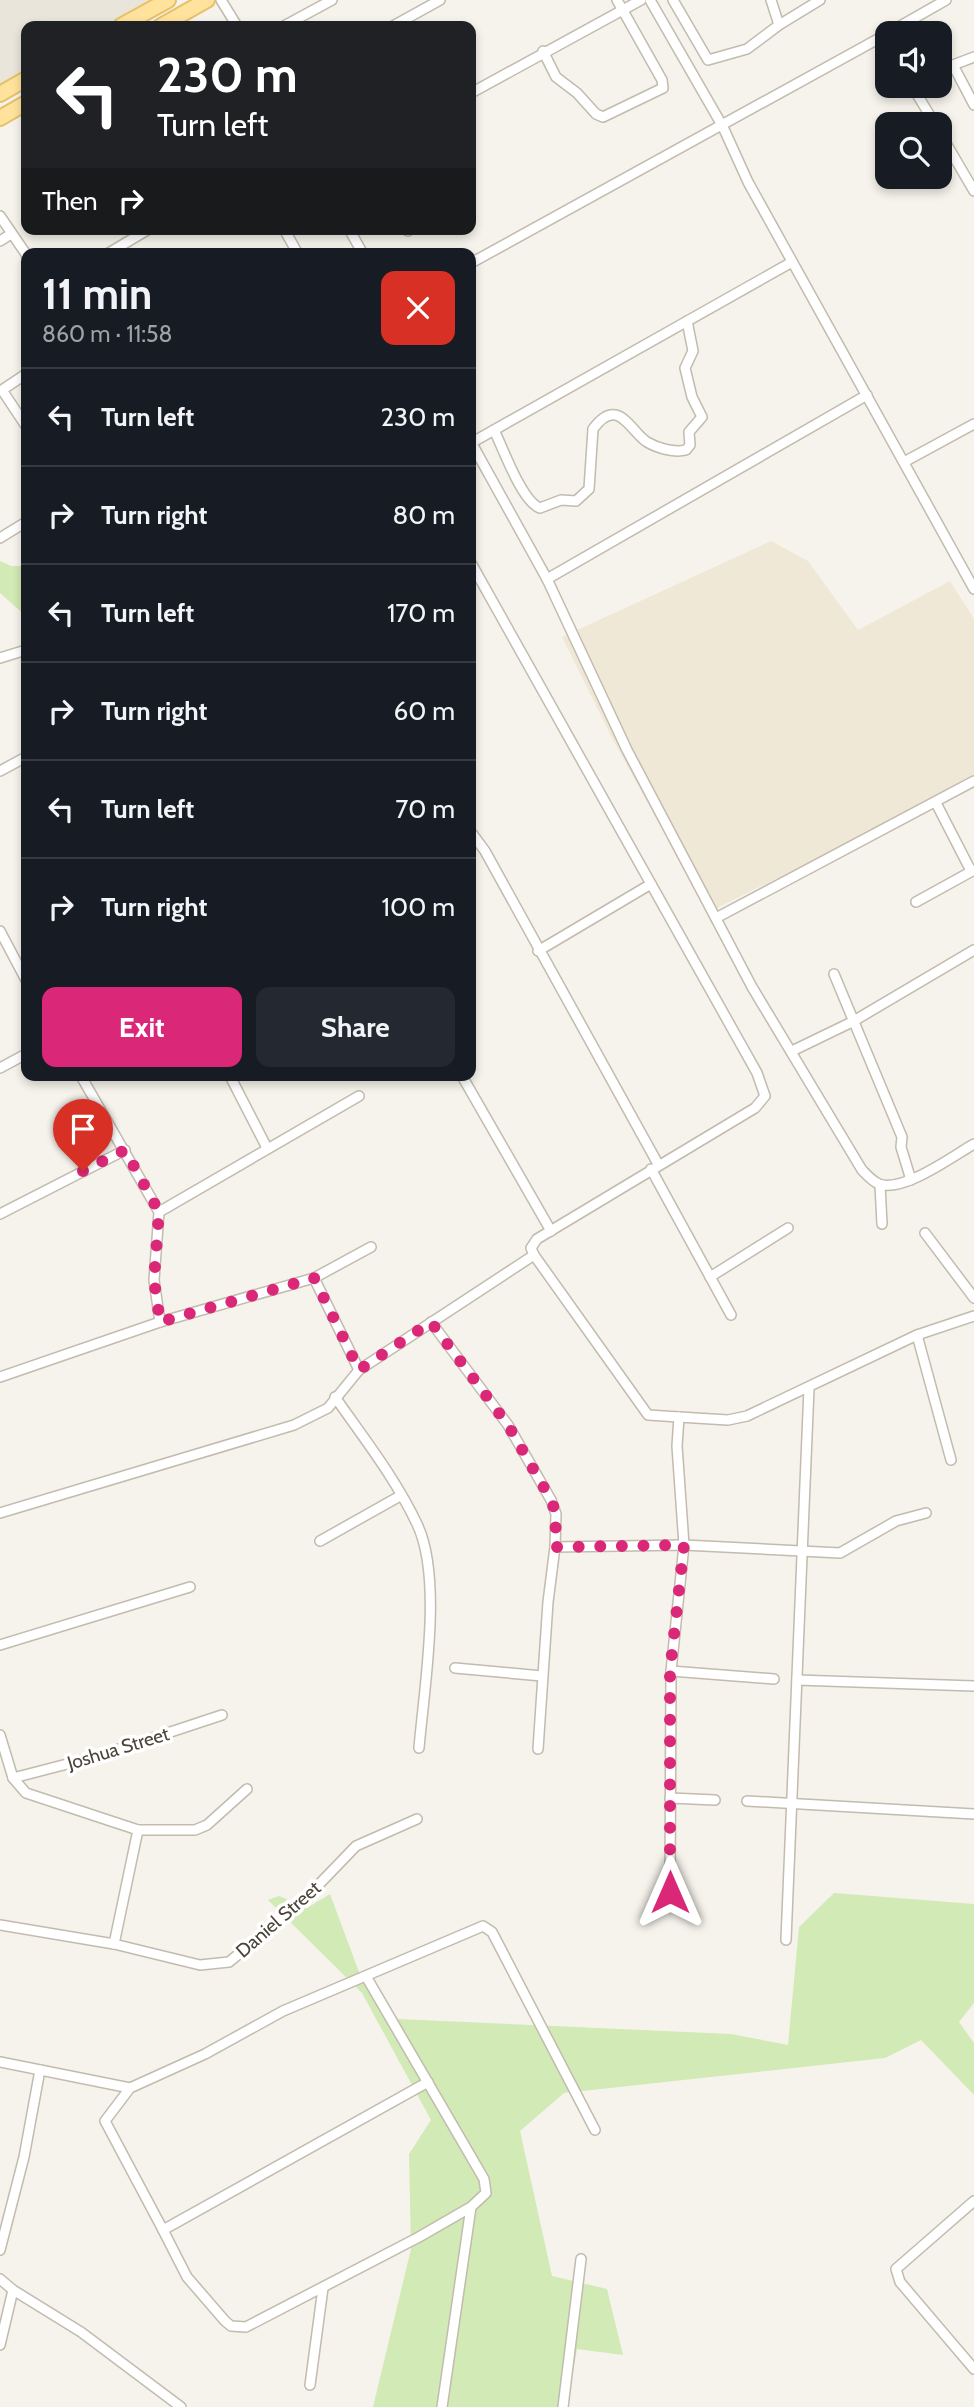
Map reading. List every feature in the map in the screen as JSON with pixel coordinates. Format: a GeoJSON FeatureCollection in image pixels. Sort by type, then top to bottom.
{"type":"FeatureCollection","features":[{"type":"Feature","properties":{"kind":"main road"},"geometry":{"type":"LineString","coordinates":[[130,21],[168,0]]}},
{"type":"Feature","properties":{"kind":"main road"},"geometry":{"type":"LineString","coordinates":[[175,21],[207,0]]}},
{"type":"Feature","properties":{"kind":"main road"},"geometry":{"type":"LineString","coordinates":[[0,94],[21,82]]}},
{"type":"Feature","properties":{"kind":"main road"},"geometry":{"type":"LineString","coordinates":[[0,118],[21,106]]}},
{"type":"Feature","properties":{"kind":"street"},"geometry":{"type":"LineString","coordinates":[[221,0],[234,21]]}},
{"type":"Feature","properties":{"kind":"street"},"geometry":{"type":"LineString","coordinates":[[293,21],[332,0]]}},
{"type":"Feature","properties":{"kind":"street"},"geometry":{"type":"LineString","coordinates":[[402,21],[440,0]]}},
{"type":"Feature","properties":{"kind":"street"},"geometry":{"type":"LineString","coordinates":[[543,51],[556,77],[577,93],[596,114],[603,117],[663,88],[662,80],[617,0]]}},
{"type":"Feature","properties":{"kind":"street"},"geometry":{"type":"LineString","coordinates":[[476,90],[543,51],[641,0]]}},
{"type":"Feature","properties":{"kind":"street"},"geometry":{"type":"LineString","coordinates":[[650,0],[723,127],[748,182],[974,589]]}},
{"type":"Feature","properties":{"kind":"street"},"geometry":{"type":"LineString","coordinates":[[673,0],[708,60],[747,49],[820,0]]}},
{"type":"Feature","properties":{"kind":"street"},"geometry":{"type":"LineString","coordinates":[[771,0],[779,26]]}},
{"type":"Feature","properties":{"kind":"street"},"geometry":{"type":"LineString","coordinates":[[912,21],[946,0]]}},
{"type":"Feature","properties":{"kind":"street"},"geometry":{"type":"LineString","coordinates":[[476,260],[875,43]]}},
{"type":"Feature","properties":{"kind":"street"},"geometry":{"type":"LineString","coordinates":[[974,57],[953,65],[974,105]]}},
{"type":"Feature","properties":{"kind":"street"},"geometry":{"type":"LineString","coordinates":[[952,153],[974,191]]}},
{"type":"Feature","properties":{"kind":"street"},"geometry":{"type":"LineString","coordinates":[[0,216],[22,248]]}},
{"type":"Feature","properties":{"kind":"street"},"geometry":{"type":"LineString","coordinates":[[0,241],[11,234]]}},
{"type":"Feature","properties":{"kind":"street"},"geometry":{"type":"LineString","coordinates":[[117,248],[139,235]]}},
{"type":"Feature","properties":{"kind":"street"},"geometry":{"type":"LineString","coordinates":[[476,440],[792,262]]}},
{"type":"Feature","properties":{"kind":"street"},"geometry":{"type":"LineString","coordinates":[[494,430],[525,495],[533,505],[540,508],[561,500],[576,501],[585,495],[590,483],[593,429],[606,418],[616,416],[631,423],[648,442],[676,451],[686,450],[690,444],[689,432],[702,417],[692,397],[685,368],[693,351],[687,321]]}},
{"type":"Feature","properties":{"kind":"street"},"geometry":{"type":"LineString","coordinates":[[21,377],[1,391],[21,419]]}},
{"type":"Feature","properties":{"kind":"street"},"geometry":{"type":"LineString","coordinates":[[547,579],[867,395]]}},
{"type":"Feature","properties":{"kind":"street"},"geometry":{"type":"LineString","coordinates":[[904,462],[974,424]]}},
{"type":"Feature","properties":{"kind":"street"},"geometry":{"type":"LineString","coordinates":[[476,452],[547,579],[626,750],[752,987],[862,1170],[880,1185],[891,1186],[911,1180],[974,1144]]}},
{"type":"Feature","properties":{"kind":"street"},"geometry":{"type":"LineString","coordinates":[[0,538],[21,525]]}},
{"type":"Feature","properties":{"kind":"street"},"geometry":{"type":"LineString","coordinates":[[476,578],[524,654],[757,1073],[765,1096],[759,1105],[551,1231],[533,1244],[534,1255],[648,1415],[727,1420],[747,1416],[917,1335],[974,1316]]}},
{"type":"Feature","properties":{"kind":"street"},"geometry":{"type":"LineString","coordinates":[[0,658],[21,652]]}},
{"type":"Feature","properties":{"kind":"street"},"geometry":{"type":"LineString","coordinates":[[0,771],[21,760]]}},
{"type":"Feature","properties":{"kind":"street"},"geometry":{"type":"LineString","coordinates":[[716,918],[974,781]]}},
{"type":"Feature","properties":{"kind":"street"},"geometry":{"type":"LineString","coordinates":[[916,902],[973,871],[936,803]]}},
{"type":"Feature","properties":{"kind":"street"},"geometry":{"type":"LineString","coordinates":[[476,839],[655,1167],[731,1315]]}},
{"type":"Feature","properties":{"kind":"street"},"geometry":{"type":"LineString","coordinates":[[538,951],[651,884]]}},
{"type":"Feature","properties":{"kind":"street"},"geometry":{"type":"LineString","coordinates":[[0,932],[21,971]]}},
{"type":"Feature","properties":{"kind":"street"},"geometry":{"type":"LineString","coordinates":[[792,1051],[852,1022],[974,950]]}},
{"type":"Feature","properties":{"kind":"street"},"geometry":{"type":"LineString","coordinates":[[834,974],[902,1137],[901,1147],[911,1180]]}},
{"type":"Feature","properties":{"kind":"street"},"geometry":{"type":"LineString","coordinates":[[0,1068],[21,1057]]}},
{"type":"Feature","properties":{"kind":"street"},"geometry":{"type":"LineString","coordinates":[[84,1081],[159,1212],[154,1280],[160,1322]]}},
{"type":"Feature","properties":{"kind":"street"},"geometry":{"type":"LineString","coordinates":[[233,1081],[267,1148]]}},
{"type":"Feature","properties":{"kind":"street"},"geometry":{"type":"LineString","coordinates":[[465,1081],[551,1231]]}},
{"type":"Feature","properties":{"kind":"street"},"geometry":{"type":"LineString","coordinates":[[159,1212],[359,1096]]}},
{"type":"Feature","properties":{"kind":"street"},"geometry":{"type":"LineString","coordinates":[[0,1214],[125,1150]]}},
{"type":"Feature","properties":{"kind":"street"},"geometry":{"type":"LineString","coordinates":[[880,1185],[882,1224]]}},
{"type":"Feature","properties":{"kind":"street"},"geometry":{"type":"LineString","coordinates":[[710,1277],[788,1228]]}},
{"type":"Feature","properties":{"kind":"street"},"geometry":{"type":"LineString","coordinates":[[925,1233],[974,1298]]}},
{"type":"Feature","properties":{"kind":"street"},"geometry":{"type":"LineString","coordinates":[[0,1377],[160,1322],[314,1278],[372,1247]]}},
{"type":"Feature","properties":{"kind":"street"},"geometry":{"type":"LineString","coordinates":[[0,1513],[294,1425],[318,1415],[359,1370],[534,1255]]}},
{"type":"Feature","properties":{"kind":"street"},"geometry":{"type":"LineString","coordinates":[[314,1278],[359,1370]]}},
{"type":"Feature","properties":{"kind":"street"},"geometry":{"type":"LineString","coordinates":[[431,1322],[508,1425],[551,1500],[556,1514],[538,1749]]}},
{"type":"Feature","properties":{"kind":"street"},"geometry":{"type":"LineString","coordinates":[[917,1335],[951,1460]]}},
{"type":"Feature","properties":{"kind":"street"},"geometry":{"type":"LineString","coordinates":[[786,1940],[809,1388]]}},
{"type":"Feature","properties":{"kind":"street"},"geometry":{"type":"LineString","coordinates":[[335,1397],[417,1524],[429,1574],[429,1638],[419,1748]]}},
{"type":"Feature","properties":{"kind":"street"},"geometry":{"type":"LineString","coordinates":[[670,1892],[670,1671],[684,1545],[677,1446],[679,1417]]}},
{"type":"Feature","properties":{"kind":"street"},"geometry":{"type":"LineString","coordinates":[[320,1542],[400,1496]]}},
{"type":"Feature","properties":{"kind":"street"},"geometry":{"type":"LineString","coordinates":[[555,1547],[684,1545],[840,1553],[895,1521],[926,1513]]}},
{"type":"Feature","properties":{"kind":"street"},"geometry":{"type":"LineString","coordinates":[[0,1645],[190,1587]]}},
{"type":"Feature","properties":{"kind":"street"},"geometry":{"type":"LineString","coordinates":[[456,1668],[542,1676]]}},
{"type":"Feature","properties":{"kind":"street"},"geometry":{"type":"LineString","coordinates":[[670,1671],[774,1679]]}},
{"type":"Feature","properties":{"kind":"street"},"geometry":{"type":"LineString","coordinates":[[797,1680],[974,1686]]}},
{"type":"Feature","properties":{"kind":"street","name":"Joshua Street"},"geometry":{"type":"LineString","coordinates":[[13,1778],[98,1756],[222,1715]]}},
{"type":"Feature","properties":{"kind":"street"},"geometry":{"type":"LineString","coordinates":[[0,1735],[13,1778],[33,1797],[138,1830],[195,1830],[206,1825],[247,1789]]}},
{"type":"Feature","properties":{"kind":"street"},"geometry":{"type":"LineString","coordinates":[[670,1798],[715,1800]]}},
{"type":"Feature","properties":{"kind":"street"},"geometry":{"type":"LineString","coordinates":[[747,1801],[974,1814]]}},
{"type":"Feature","properties":{"kind":"street","name":"Daniel Street"},"geometry":{"type":"LineString","coordinates":[[0,1925],[114,1944],[200,1965],[229,1962],[302,1902],[356,1846],[417,1819]]}},
{"type":"Feature","properties":{"kind":"street"},"geometry":{"type":"LineString","coordinates":[[114,1944],[138,1830]]}},
{"type":"Feature","properties":{"kind":"street"},"geometry":{"type":"LineString","coordinates":[[367,1978],[487,2185],[486,2193],[471,2207],[323,2288],[253,2324],[231,2326],[187,2277],[105,2121],[130,2088],[205,2054],[283,2011],[367,1978],[477,1927],[489,1928],[595,2130]]}},
{"type":"Feature","properties":{"kind":"street"},"geometry":{"type":"LineString","coordinates":[[0,2062],[130,2088]]}},
{"type":"Feature","properties":{"kind":"street"},"geometry":{"type":"LineString","coordinates":[[0,2250],[24,2157],[40,2070]]}},
{"type":"Feature","properties":{"kind":"street"},"geometry":{"type":"LineString","coordinates":[[163,2230],[428,2082]]}},
{"type":"Feature","properties":{"kind":"street"},"geometry":{"type":"LineString","coordinates":[[973,2367],[900,2282],[896,2269],[974,2201]]}},
{"type":"Feature","properties":{"kind":"street"},"geometry":{"type":"LineString","coordinates":[[442,2407],[471,2207]]}},
{"type":"Feature","properties":{"kind":"street"},"geometry":{"type":"LineString","coordinates":[[563,2407],[581,2259]]}},
{"type":"Feature","properties":{"kind":"street"},"geometry":{"type":"LineString","coordinates":[[0,2278],[13,2290],[81,2332],[181,2407]]}},
{"type":"Feature","properties":{"kind":"street"},"geometry":{"type":"LineString","coordinates":[[310,2385],[323,2288]]}},
{"type":"Feature","properties":{"kind":"street"},"geometry":{"type":"LineString","coordinates":[[0,2345],[13,2290]]}},
{"type":"Feature","properties":{"kind":"shaded area"},"geometry":{"type":"Polygon","coordinates":[[[0,0],[150,0],[113,21],[21,21],[21,74],[0,86],[0,0]]]}},
{"type":"Feature","properties":{"kind":"shaded area"},"geometry":{"type":"Polygon","coordinates":[[[771,541],[808,561],[858,630],[950,581],[974,619],[974,774],[866,834],[715,909],[708,908],[701,900],[611,736],[562,637],[771,541]]]}},
{"type":"Feature","properties":{"kind":"green space"},"geometry":{"type":"Polygon","coordinates":[[[0,561],[11,566],[21,566],[21,612],[0,593],[0,561]]]}},
{"type":"Feature","properties":{"kind":"green space"},"geometry":{"type":"Polygon","coordinates":[[[834,1893],[974,1904],[974,2003],[959,2022],[974,2043],[974,2095],[921,2040],[885,2058],[564,2093],[520,2131],[552,2276],[607,2289],[623,2355],[577,2349],[567,2407],[373,2407],[411,2249],[409,2154],[431,2120],[362,1993],[268,1900],[279,1896],[307,1908],[330,1894],[359,1972],[397,2019],[731,2034],[788,2045],[799,1927],[834,1893]]]}},
{"type":"Feature","properties":{"kind":"route"},"geometry":{"type":"LineString","coordinates":[[83,1171],[125,1150],[159,1212],[154,1280],[160,1322],[314,1278],[359,1370],[431,1322],[508,1425],[551,1500],[556,1514],[555,1547],[580,1549],[684,1545],[670,1671],[670,1892]]}}]}
